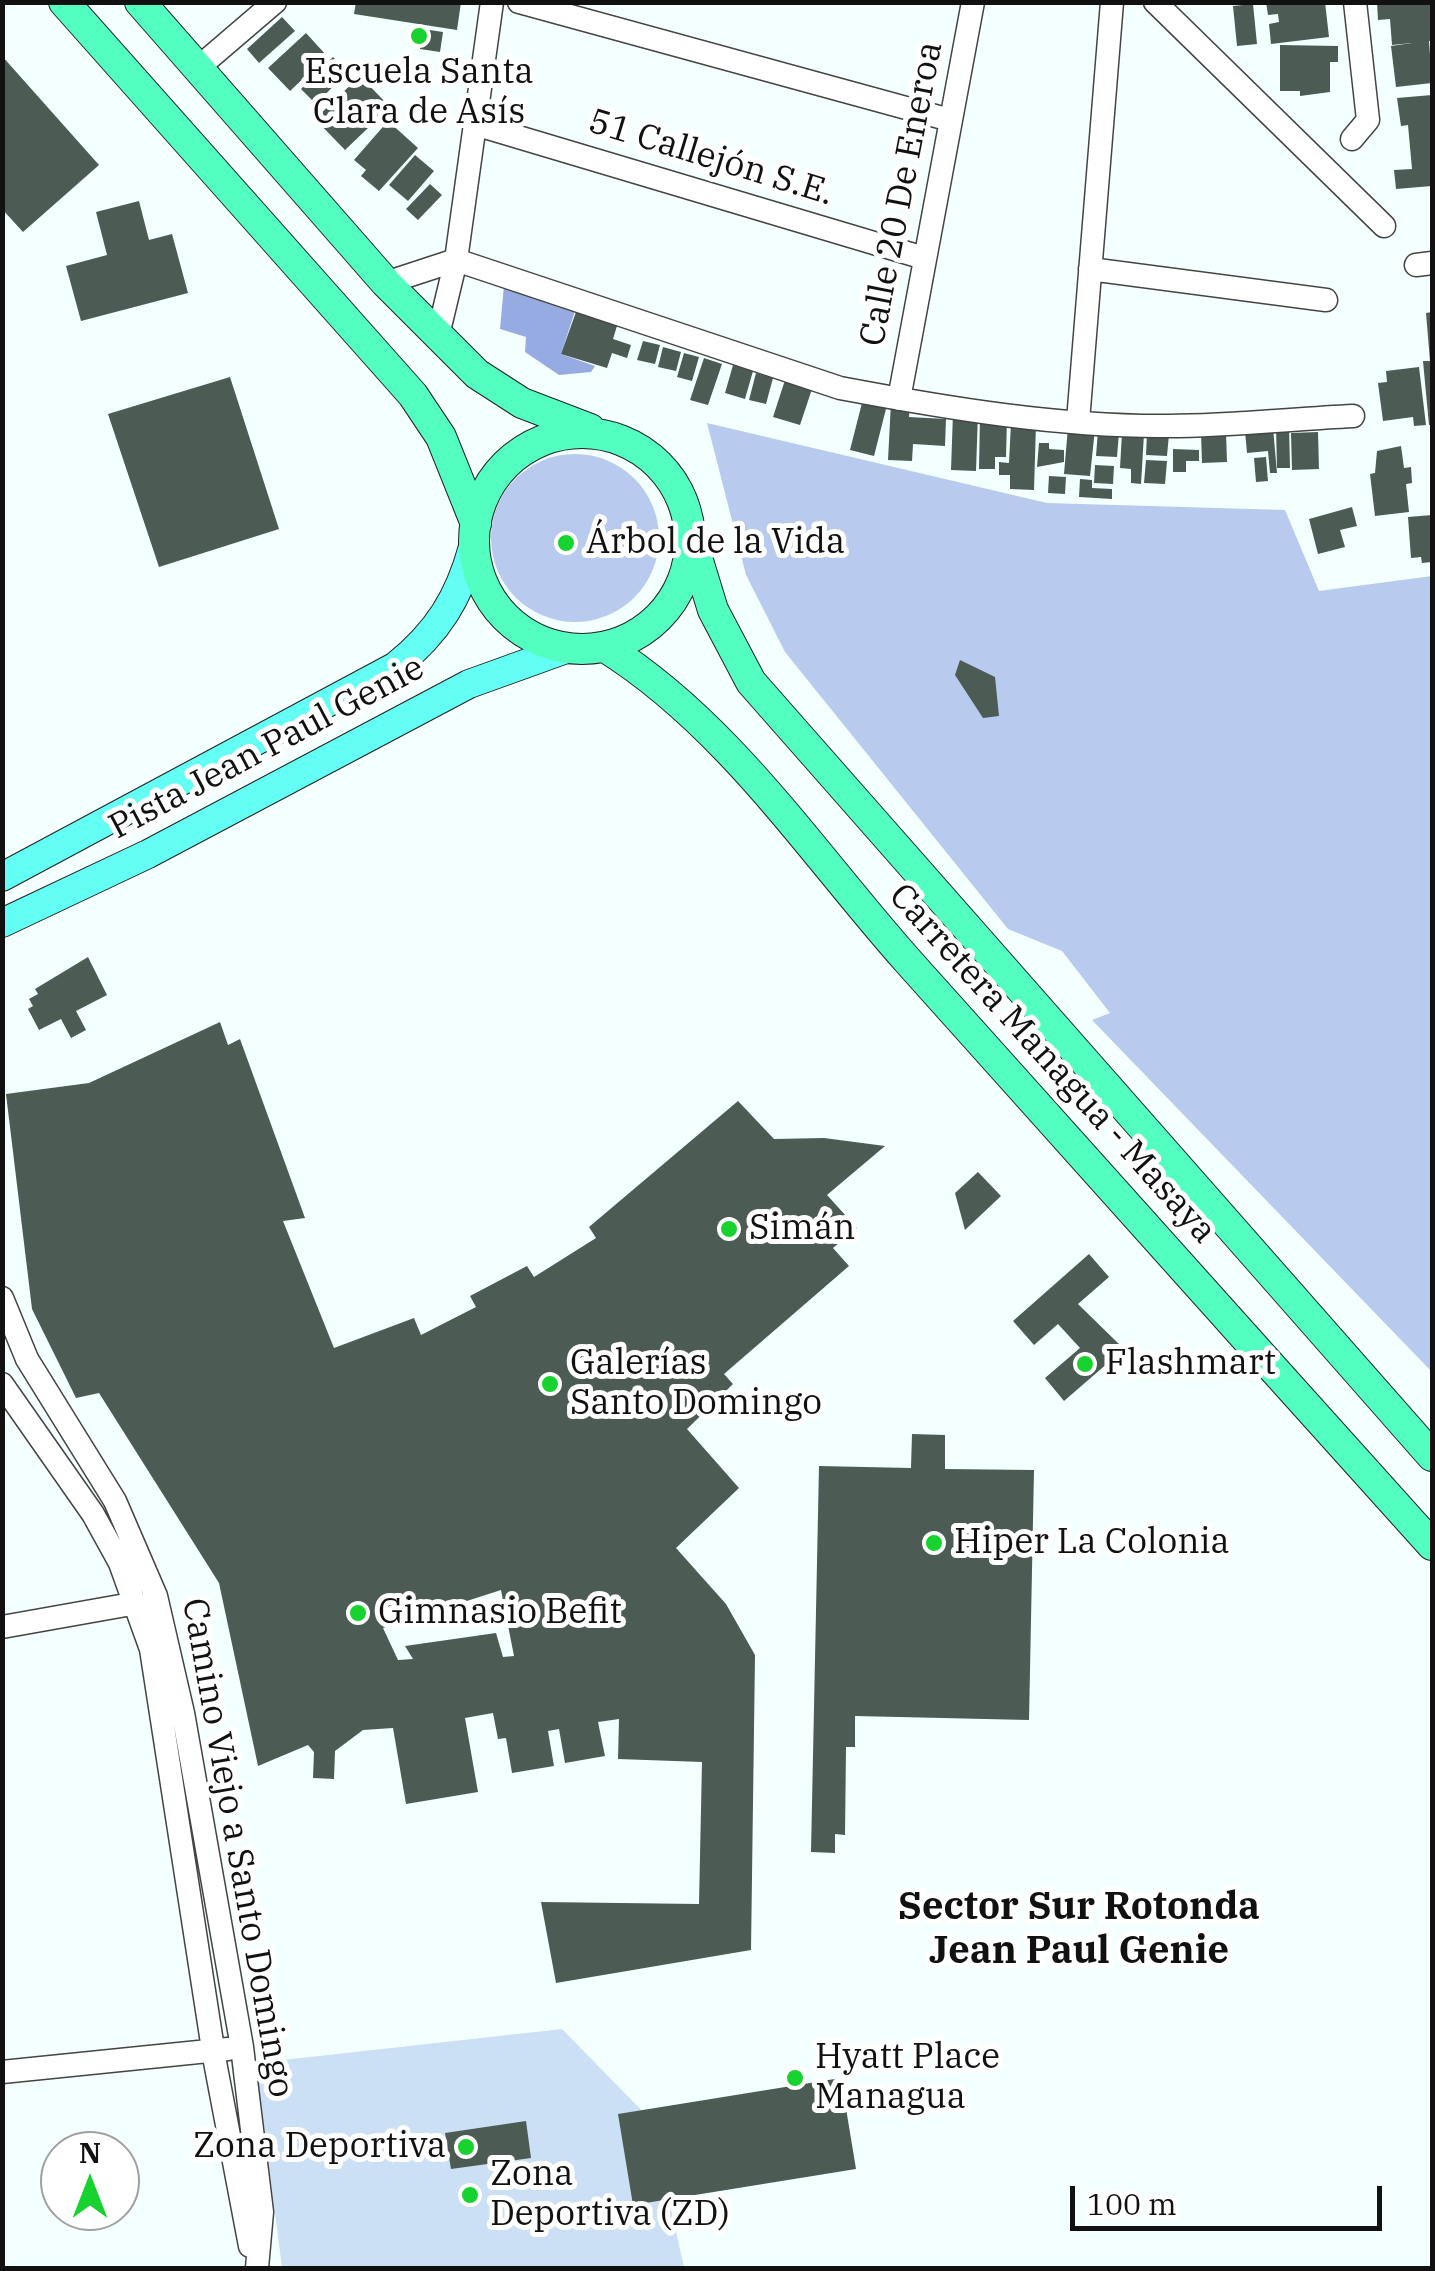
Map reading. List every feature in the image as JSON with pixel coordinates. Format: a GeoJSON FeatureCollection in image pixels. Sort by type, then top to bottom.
{"type":"FeatureCollection","features":[{"type":"Feature","properties":{"kind":"highway"},"geometry":{"type":"LineString","coordinates":[[64,2],[413,395],[441,437],[474,535],[482,584],[502,615],[532,638],[568,648],[604,647],[640,632],[668,607],[686,574],[691,538],[684,502],[665,470],[637,447],[522,403],[477,374],[386,283],[140,2]]}},
{"type":"Feature","properties":{"kind":"highway"},"geometry":{"type":"LineString","coordinates":[[474,535],[488,484],[509,460],[535,442],[566,433],[602,434]]}},
{"type":"Feature","properties":{"kind":"highway","name":"Carretera Managua - Masaya"},"geometry":{"type":"LineString","coordinates":[[691,538],[714,610],[751,682],[1432,1456]]}},
{"type":"Feature","properties":{"kind":"highway","name":"Carretera Managua - Masaya"},"geometry":{"type":"LineString","coordinates":[[604,647],[647,673],[710,731],[918,972],[1432,1545]]}},
{"type":"Feature","properties":{"kind":"main road","name":"Pista Jean Paul Genie"},"geometry":{"type":"LineString","coordinates":[[5,875],[396,666],[443,620],[461,589],[474,535]]}},
{"type":"Feature","properties":{"kind":"main road","name":"Pista Jean Paul Genie"},"geometry":{"type":"LineString","coordinates":[[2,923],[148,854],[469,684],[568,648]]}},
{"type":"Feature","properties":{"kind":"street"},"geometry":{"type":"LineString","coordinates":[[198,67],[275,2]]}},
{"type":"Feature","properties":{"kind":"street"},"geometry":{"type":"LineString","coordinates":[[438,335],[456,260],[478,125],[492,2]]}},
{"type":"Feature","properties":{"kind":"street"},"geometry":{"type":"LineString","coordinates":[[518,2],[950,120]]}},
{"type":"Feature","properties":{"kind":"street","name":"Calle 20 De Eneroa"},"geometry":{"type":"LineString","coordinates":[[899,399],[974,2]]}},
{"type":"Feature","properties":{"kind":"street"},"geometry":{"type":"LineString","coordinates":[[1078,421],[1112,2]]}},
{"type":"Feature","properties":{"kind":"street"},"geometry":{"type":"LineString","coordinates":[[1154,2],[1384,226]]}},
{"type":"Feature","properties":{"kind":"street"},"geometry":{"type":"LineString","coordinates":[[1352,139],[1368,120],[1356,2]]}},
{"type":"Feature","properties":{"kind":"street","name":"51 Callejón S.E."},"geometry":{"type":"LineString","coordinates":[[478,125],[924,258]]}},
{"type":"Feature","properties":{"kind":"street"},"geometry":{"type":"LineString","coordinates":[[386,283],[456,260],[840,388],[899,399],[1078,421],[1168,426],[1353,416]]}},
{"type":"Feature","properties":{"kind":"street"},"geometry":{"type":"LineString","coordinates":[[1090,269],[1326,300]]}},
{"type":"Feature","properties":{"kind":"street","name":"Camino Viejo a Santo Domingo"},"geometry":{"type":"LineString","coordinates":[[2,1298],[27,1359],[116,1501],[156,1596],[183,1713],[242,2047],[262,2212],[255,2268]]}},
{"type":"Feature","properties":{"kind":"street","name":"Camino Viejo a Santo Domingo"},"geometry":{"type":"LineString","coordinates":[[2,1384],[93,1514],[137,1603],[151,1648],[214,2050],[255,2268]]}},
{"type":"Feature","properties":{"kind":"street"},"geometry":{"type":"LineString","coordinates":[[2,1627],[137,1603]]}},
{"type":"Feature","properties":{"kind":"street"},"geometry":{"type":"LineString","coordinates":[[201,1948],[217,1975],[228,2038],[242,2047]]}},
{"type":"Feature","properties":{"kind":"street"},"geometry":{"type":"LineString","coordinates":[[2,2072],[242,2047]]}},
{"type":"Feature","properties":{"kind":"shaded area"},"geometry":{"type":"Polygon","coordinates":[[[504,285],[576,308],[561,354],[595,366],[591,372],[559,375],[525,352],[526,337],[500,329],[504,285]]]}},
{"type":"Feature","properties":{"kind":"shaded area"},"geometry":{"type":"Polygon","coordinates":[[[707,423],[1047,503],[1285,510],[1319,591],[1432,576],[1432,1372],[1092,1020],[1110,1013],[1062,951],[1008,929],[785,652],[746,575],[707,423]]]}},
{"type":"Feature","properties":{"kind":"shaded area"},"geometry":{"type":"Polygon","coordinates":[[[575,454],[607,460],[635,478],[653,506],[659,538],[653,570],[635,598],[607,616],[575,622],[543,616],[515,598],[497,570],[491,538],[497,506],[515,478],[543,460],[575,454]]]}},
{"type":"Feature","properties":{"kind":"shaded area","name":"Zona Deportiva (ZD)"},"geometry":{"type":"Polygon","coordinates":[[[562,2029],[652,2121],[684,2268],[282,2268],[256,2063],[562,2029]]]}},
{"type":"Feature","properties":{"kind":"building","name":"Escuela Santa Clara de Asís"},"geometry":{"type":"Polygon","coordinates":[[[356,2],[461,2],[457,30],[354,14],[356,2]]]}},
{"type":"Feature","properties":{"kind":"building"},"geometry":{"type":"Polygon","coordinates":[[[1266,2],[1325,2],[1329,37],[1271,44],[1269,24],[1279,22],[1278,14],[1268,15],[1266,2]]]}},
{"type":"Feature","properties":{"kind":"building"},"geometry":{"type":"Polygon","coordinates":[[[1377,2],[1432,2],[1432,83],[1396,87],[1391,46],[1412,43],[1392,45],[1390,19],[1378,20],[1377,2]]]}},
{"type":"Feature","properties":{"kind":"building"},"geometry":{"type":"Polygon","coordinates":[[[1253,4],[1257,44],[1237,46],[1233,6],[1253,4]]]}},
{"type":"Feature","properties":{"kind":"building"},"geometry":{"type":"Polygon","coordinates":[[[282,17],[295,31],[259,63],[247,49],[282,17]]]}},
{"type":"Feature","properties":{"kind":"building"},"geometry":{"type":"Polygon","coordinates":[[[423,29],[443,32],[440,52],[420,49],[423,29]]]}},
{"type":"Feature","properties":{"kind":"building"},"geometry":{"type":"Polygon","coordinates":[[[306,33],[327,56],[290,91],[268,68],[306,33]]]}},
{"type":"Feature","properties":{"kind":"building"},"geometry":{"type":"Polygon","coordinates":[[[1280,45],[1338,46],[1338,62],[1330,62],[1330,92],[1300,96],[1300,91],[1280,91],[1280,45]]]}},
{"type":"Feature","properties":{"kind":"building"},"geometry":{"type":"Polygon","coordinates":[[[2,56],[99,165],[23,232],[2,209],[2,56]]]}},
{"type":"Feature","properties":{"kind":"building"},"geometry":{"type":"Polygon","coordinates":[[[333,57],[348,71],[316,104],[301,89],[333,57]]]}},
{"type":"Feature","properties":{"kind":"building"},"geometry":{"type":"Polygon","coordinates":[[[360,76],[390,107],[345,150],[315,119],[360,76]]]}},
{"type":"Feature","properties":{"kind":"building"},"geometry":{"type":"Polygon","coordinates":[[[1432,95],[1432,186],[1396,189],[1394,170],[1412,169],[1408,125],[1401,126],[1397,98],[1432,95]]]}},
{"type":"Feature","properties":{"kind":"building"},"geometry":{"type":"Polygon","coordinates":[[[388,121],[418,148],[379,191],[361,176],[366,170],[354,160],[388,121]]]}},
{"type":"Feature","properties":{"kind":"building"},"geometry":{"type":"Polygon","coordinates":[[[415,155],[434,171],[408,201],[389,185],[415,155]]]}},
{"type":"Feature","properties":{"kind":"building"},"geometry":{"type":"Polygon","coordinates":[[[430,184],[442,195],[418,220],[406,209],[430,184]]]}},
{"type":"Feature","properties":{"kind":"building"},"geometry":{"type":"Polygon","coordinates":[[[139,201],[149,240],[172,234],[188,293],[81,321],[66,266],[107,255],[96,212],[139,201]]]}},
{"type":"Feature","properties":{"kind":"building"},"geometry":{"type":"Polygon","coordinates":[[[576,312],[617,326],[613,339],[631,345],[627,358],[612,353],[607,368],[561,354],[576,312]]]}},
{"type":"Feature","properties":{"kind":"building"},"geometry":{"type":"Polygon","coordinates":[[[1432,312],[1429,425],[1423,361],[1430,361],[1426,313],[1432,312]]]}},
{"type":"Feature","properties":{"kind":"building"},"geometry":{"type":"Polygon","coordinates":[[[643,341],[660,345],[655,364],[637,360],[643,341]]]}},
{"type":"Feature","properties":{"kind":"building"},"geometry":{"type":"Polygon","coordinates":[[[663,347],[681,352],[676,371],[658,367],[663,347]]]}},
{"type":"Feature","properties":{"kind":"building"},"geometry":{"type":"Polygon","coordinates":[[[684,353],[699,357],[692,381],[677,377],[684,353]]]}},
{"type":"Feature","properties":{"kind":"building"},"geometry":{"type":"Polygon","coordinates":[[[704,358],[722,364],[708,405],[690,400],[704,358]]]}},
{"type":"Feature","properties":{"kind":"building"},"geometry":{"type":"Polygon","coordinates":[[[733,365],[753,371],[745,399],[725,393],[733,365]]]}},
{"type":"Feature","properties":{"kind":"building"},"geometry":{"type":"Polygon","coordinates":[[[1419,367],[1426,425],[1414,426],[1413,417],[1383,421],[1378,383],[1387,382],[1386,371],[1419,367]]]}},
{"type":"Feature","properties":{"kind":"building"},"geometry":{"type":"Polygon","coordinates":[[[756,373],[773,378],[766,404],[749,400],[756,373]]]}},
{"type":"Feature","properties":{"kind":"building"},"geometry":{"type":"Polygon","coordinates":[[[230,377],[279,529],[159,567],[108,414],[230,377]]]}},
{"type":"Feature","properties":{"kind":"building"},"geometry":{"type":"Polygon","coordinates":[[[786,377],[813,386],[800,425],[773,417],[786,377]]]}},
{"type":"Feature","properties":{"kind":"building"},"geometry":{"type":"Polygon","coordinates":[[[863,399],[887,405],[874,456],[850,450],[863,399]]]}},
{"type":"Feature","properties":{"kind":"building"},"geometry":{"type":"Polygon","coordinates":[[[891,402],[910,404],[909,417],[946,419],[945,446],[913,444],[912,461],[888,460],[891,402]]]}},
{"type":"Feature","properties":{"kind":"building"},"geometry":{"type":"Polygon","coordinates":[[[953,413],[978,413],[976,471],[951,470],[953,413]]]}},
{"type":"Feature","properties":{"kind":"building"},"geometry":{"type":"Polygon","coordinates":[[[980,417],[1007,418],[1006,457],[995,457],[995,469],[979,469],[980,417]]]}},
{"type":"Feature","properties":{"kind":"building"},"geometry":{"type":"Polygon","coordinates":[[[1011,423],[1036,424],[1034,490],[1010,489],[1010,475],[999,475],[999,462],[1009,463],[1011,423]]]}},
{"type":"Feature","properties":{"kind":"building"},"geometry":{"type":"Polygon","coordinates":[[[1276,426],[1289,426],[1290,468],[1277,468],[1276,426]]]}},
{"type":"Feature","properties":{"kind":"building"},"geometry":{"type":"Polygon","coordinates":[[[1068,427],[1095,429],[1090,476],[1064,474],[1068,427]]]}},
{"type":"Feature","properties":{"kind":"building"},"geometry":{"type":"Polygon","coordinates":[[[1273,428],[1277,473],[1270,473],[1268,451],[1247,453],[1245,431],[1273,428]]]}},
{"type":"Feature","properties":{"kind":"building"},"geometry":{"type":"Polygon","coordinates":[[[1098,430],[1119,432],[1117,457],[1096,456],[1098,430]]]}},
{"type":"Feature","properties":{"kind":"building"},"geometry":{"type":"Polygon","coordinates":[[[1226,432],[1227,462],[1202,463],[1201,433],[1226,432]]]}},
{"type":"Feature","properties":{"kind":"building"},"geometry":{"type":"Polygon","coordinates":[[[1318,432],[1319,469],[1292,470],[1291,433],[1318,432]]]}},
{"type":"Feature","properties":{"kind":"building"},"geometry":{"type":"Polygon","coordinates":[[[1122,433],[1144,434],[1141,484],[1131,483],[1131,469],[1120,468],[1122,433]]]}},
{"type":"Feature","properties":{"kind":"building"},"geometry":{"type":"Polygon","coordinates":[[[1147,433],[1169,434],[1167,456],[1146,455],[1147,433]]]}},
{"type":"Feature","properties":{"kind":"building"},"geometry":{"type":"Polygon","coordinates":[[[1039,443],[1049,443],[1049,449],[1064,450],[1064,462],[1037,467],[1039,443]]]}},
{"type":"Feature","properties":{"kind":"building"},"geometry":{"type":"Polygon","coordinates":[[[1401,446],[1404,468],[1411,467],[1412,483],[1406,484],[1409,512],[1375,516],[1370,474],[1375,473],[1377,451],[1401,446]]]}},
{"type":"Feature","properties":{"kind":"building"},"geometry":{"type":"Polygon","coordinates":[[[1173,449],[1199,450],[1199,461],[1186,461],[1186,472],[1173,472],[1173,449]]]}},
{"type":"Feature","properties":{"kind":"building"},"geometry":{"type":"Polygon","coordinates":[[[1266,457],[1268,481],[1256,482],[1254,458],[1266,457]]]}},
{"type":"Feature","properties":{"kind":"building"},"geometry":{"type":"Polygon","coordinates":[[[1146,460],[1167,461],[1165,484],[1144,483],[1146,460]]]}},
{"type":"Feature","properties":{"kind":"building"},"geometry":{"type":"Polygon","coordinates":[[[1095,465],[1114,466],[1113,484],[1094,483],[1095,465]]]}},
{"type":"Feature","properties":{"kind":"building"},"geometry":{"type":"Polygon","coordinates":[[[1049,476],[1066,477],[1065,494],[1048,493],[1049,476]]]}},
{"type":"Feature","properties":{"kind":"building"},"geometry":{"type":"Polygon","coordinates":[[[1080,479],[1092,480],[1092,488],[1112,489],[1112,499],[1079,497],[1080,479]]]}},
{"type":"Feature","properties":{"kind":"building"},"geometry":{"type":"Polygon","coordinates":[[[1352,507],[1357,526],[1340,530],[1345,547],[1318,554],[1309,519],[1352,507]]]}},
{"type":"Feature","properties":{"kind":"building"},"geometry":{"type":"Polygon","coordinates":[[[1432,515],[1432,562],[1422,563],[1421,557],[1411,558],[1408,517],[1432,515]]]}},
{"type":"Feature","properties":{"kind":"building"},"geometry":{"type":"Polygon","coordinates":[[[960,660],[995,677],[999,716],[983,718],[955,675],[960,660]]]}},
{"type":"Feature","properties":{"kind":"building"},"geometry":{"type":"Polygon","coordinates":[[[88,957],[107,995],[76,1011],[86,1030],[71,1038],[61,1019],[39,1030],[28,1009],[33,1006],[29,999],[38,994],[35,989],[88,957]]]}},
{"type":"Feature","properties":{"kind":"building","name":"Galerías Santo Domingo"},"geometry":{"type":"Polygon","coordinates":[[[220,1022],[228,1045],[240,1039],[305,1218],[283,1221],[334,1348],[414,1318],[421,1335],[476,1307],[470,1296],[527,1266],[534,1277],[596,1238],[589,1227],[738,1101],[774,1139],[824,1138],[885,1146],[827,1195],[857,1228],[833,1248],[849,1266],[724,1374],[733,1384],[687,1429],[739,1488],[676,1548],[726,1604],[755,1655],[751,1950],[556,1983],[541,1902],[699,1904],[702,1762],[618,1759],[619,1719],[598,1722],[605,1756],[565,1763],[559,1729],[548,1731],[554,1766],[512,1773],[506,1738],[498,1739],[493,1713],[465,1718],[478,1792],[406,1804],[393,1728],[363,1730],[335,1751],[334,1779],[313,1778],[314,1752],[308,1745],[258,1766],[219,1583],[99,1393],[76,1398],[32,1309],[6,1094],[89,1083],[220,1022]],[[501,1590],[383,1628],[398,1660],[413,1659],[405,1646],[496,1633],[503,1657],[514,1656],[501,1590]]]}},
{"type":"Feature","properties":{"kind":"building"},"geometry":{"type":"Polygon","coordinates":[[[978,1172],[1001,1196],[965,1230],[955,1193],[978,1172]]]}},
{"type":"Feature","properties":{"kind":"building"},"geometry":{"type":"Polygon","coordinates":[[[1089,1254],[1109,1277],[1078,1304],[1124,1349],[1064,1401],[1045,1378],[1080,1348],[1058,1324],[1034,1345],[1013,1321],[1089,1254]]]}},
{"type":"Feature","properties":{"kind":"building"},"geometry":{"type":"Polygon","coordinates":[[[912,1434],[945,1435],[945,1469],[1034,1470],[1029,1720],[855,1716],[855,1747],[846,1747],[845,1835],[835,1834],[835,1853],[811,1852],[819,1466],[911,1468],[912,1434]]]}},
{"type":"Feature","properties":{"kind":"building"},"geometry":{"type":"Polygon","coordinates":[[[841,2078],[856,2169],[633,2205],[618,2114],[841,2078]]]}},
{"type":"Feature","properties":{"kind":"building"},"geometry":{"type":"Polygon","coordinates":[[[526,2121],[531,2158],[451,2169],[445,2133],[526,2121]]]}},
{"type":"Feature","properties":{"kind":"place","name":"Escuela Santa Clara de Asís"},"geometry":{"type":"Point","coordinates":[419,36]}},
{"type":"Feature","properties":{"kind":"place","name":"Árbol de la Vida"},"geometry":{"type":"Point","coordinates":[566,543]}},
{"type":"Feature","properties":{"kind":"place","name":"Simán"},"geometry":{"type":"Point","coordinates":[729,1229]}},
{"type":"Feature","properties":{"kind":"place","name":"Flashmart"},"geometry":{"type":"Point","coordinates":[1085,1364]}},
{"type":"Feature","properties":{"kind":"place","name":"Galerías Santo Domingo"},"geometry":{"type":"Point","coordinates":[550,1384]}},
{"type":"Feature","properties":{"kind":"place","name":"Hiper La Colonia"},"geometry":{"type":"Point","coordinates":[934,1543]}},
{"type":"Feature","properties":{"kind":"place","name":"Gimnasio Befit"},"geometry":{"type":"Point","coordinates":[358,1613]}},
{"type":"Feature","properties":{"kind":"place","name":"Hyatt Place Managua"},"geometry":{"type":"Point","coordinates":[795,2078]}},
{"type":"Feature","properties":{"kind":"place","name":"Zona Deportiva"},"geometry":{"type":"Point","coordinates":[466,2147]}},
{"type":"Feature","properties":{"kind":"place","name":"Zona Deportiva (ZD)"},"geometry":{"type":"Point","coordinates":[470,2195]}},
{"type":"Feature","properties":{"kind":"district","name":"Sector Sur Rotonda Jean Paul Genie"},"geometry":{"type":"Point","coordinates":[1079,1930]}}]}
